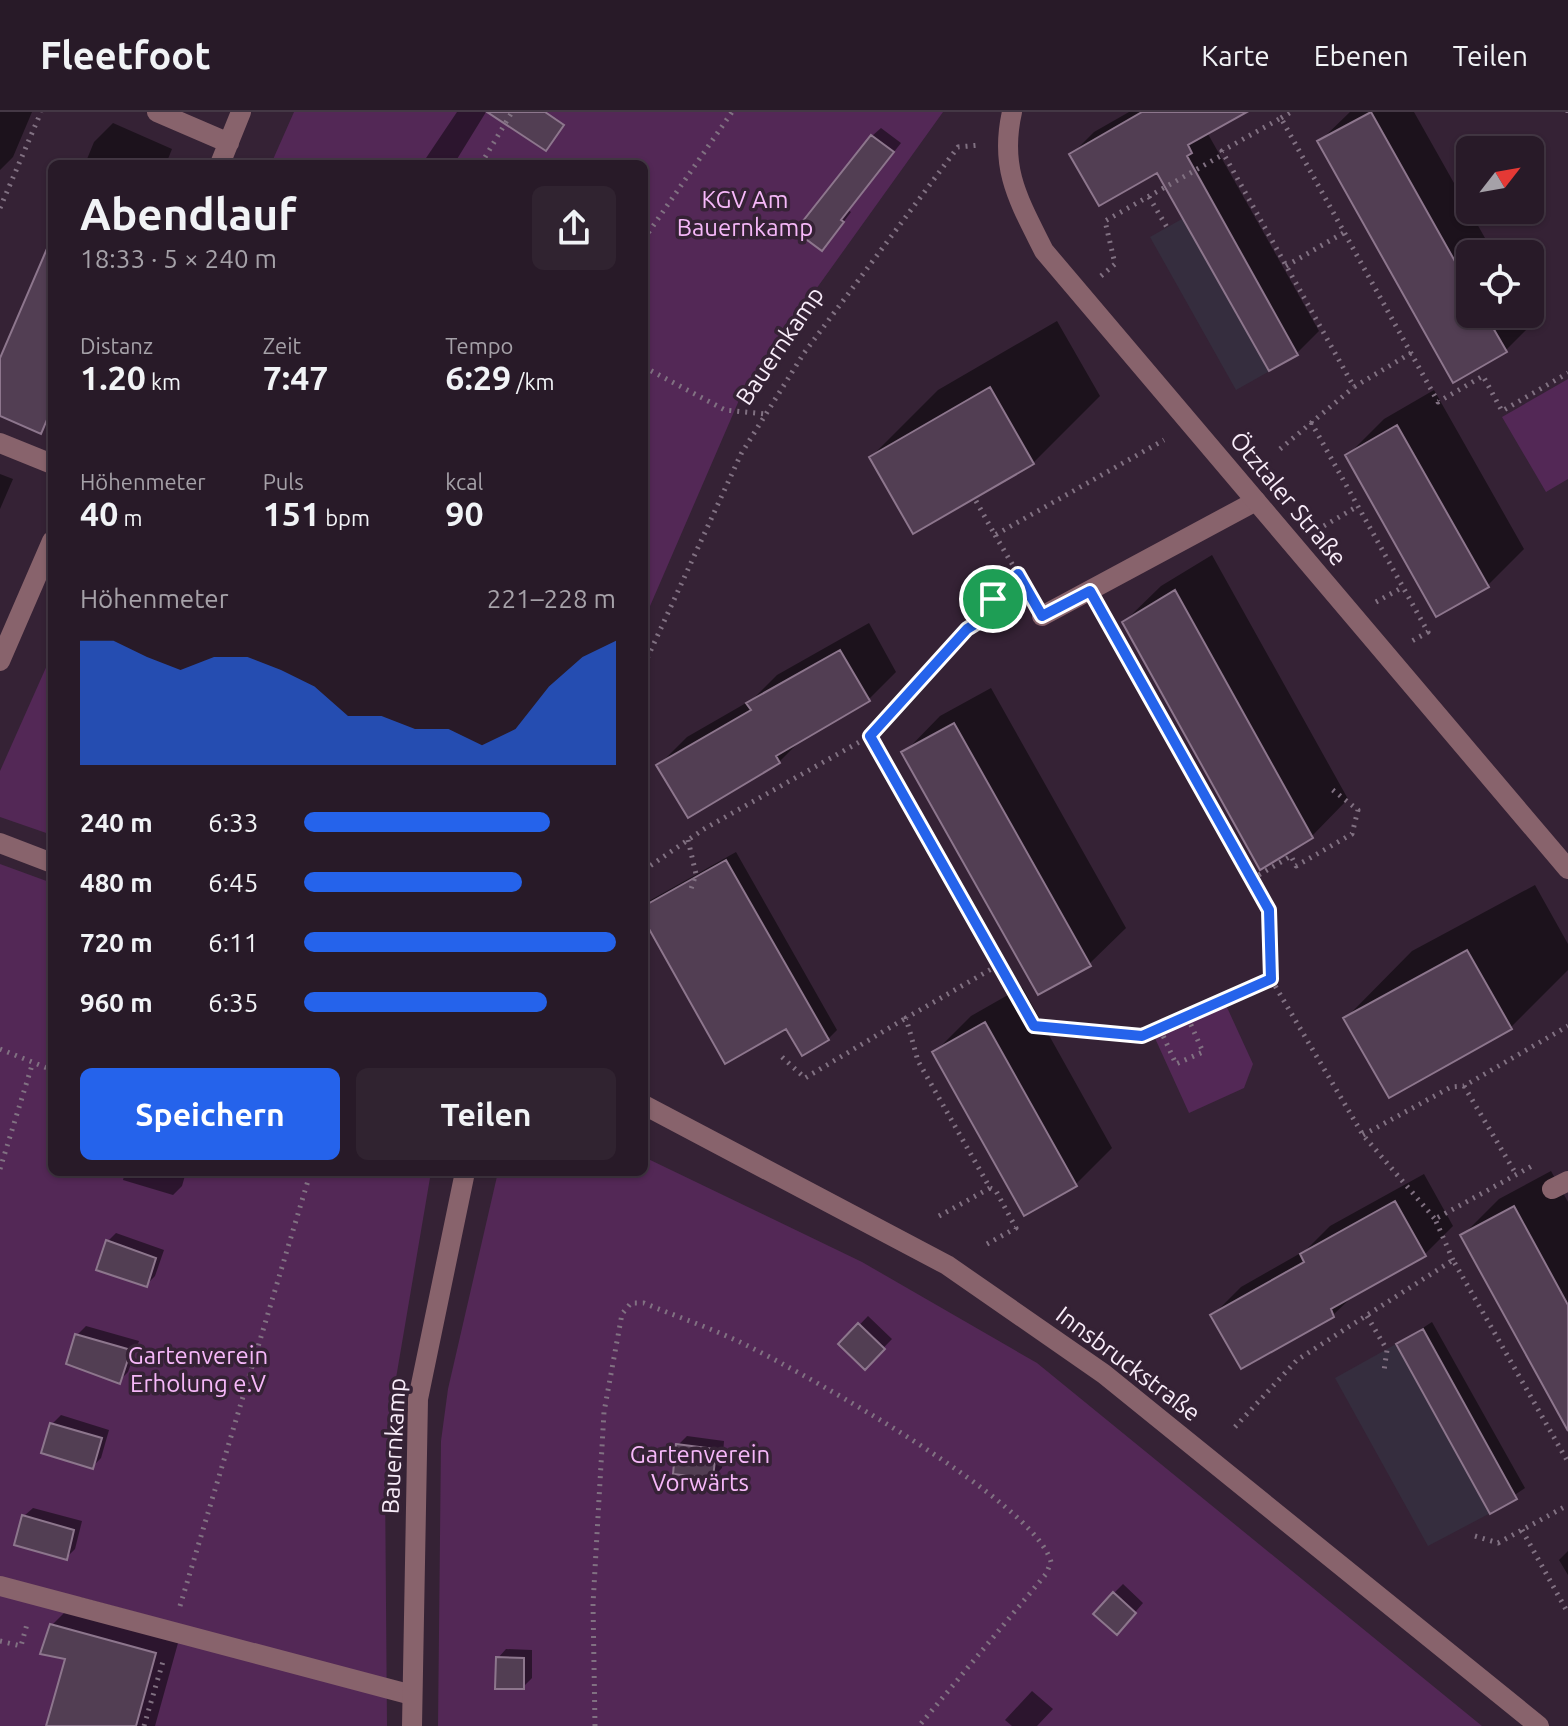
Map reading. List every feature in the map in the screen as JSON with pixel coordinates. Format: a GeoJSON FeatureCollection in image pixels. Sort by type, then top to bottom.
{"type":"FeatureCollection","features":[{"type":"Feature","properties":{"kind":"street"},"geometry":{"type":"LineString","coordinates":[[157,112],[229,143]]}},
{"type":"Feature","properties":{"kind":"street"},"geometry":{"type":"LineString","coordinates":[[222,160],[241,112]]}},
{"type":"Feature","properties":{"kind":"street"},"geometry":{"type":"LineString","coordinates":[[1005,142],[1012,112]]}},
{"type":"Feature","properties":{"kind":"street","name":"Ötztaler Straße"},"geometry":{"type":"LineString","coordinates":[[1005,142],[1016,196],[1044,251],[1568,869]]}},
{"type":"Feature","properties":{"kind":"street"},"geometry":{"type":"LineString","coordinates":[[0,443],[48,462]]}},
{"type":"Feature","properties":{"kind":"street"},"geometry":{"type":"LineString","coordinates":[[1042,616],[1256,501]]}},
{"type":"Feature","properties":{"kind":"street"},"geometry":{"type":"LineString","coordinates":[[0,661],[48,550]]}},
{"type":"Feature","properties":{"kind":"street"},"geometry":{"type":"LineString","coordinates":[[0,843],[48,861]]}},
{"type":"Feature","properties":{"kind":"street","name":"Innsbruckstraße"},"geometry":{"type":"LineString","coordinates":[[648,1107],[947,1265],[973,1283],[1104,1374],[1539,1726]]}},
{"type":"Feature","properties":{"kind":"street","name":"Bauernkamp"},"geometry":{"type":"LineString","coordinates":[[412,1726],[418,1399],[464,1176]]}},
{"type":"Feature","properties":{"kind":"street"},"geometry":{"type":"LineString","coordinates":[[0,1586],[412,1695]]}},
{"type":"Feature","properties":{"kind":"path"},"geometry":{"type":"LineString","coordinates":[[0,208],[41,112]]}},
{"type":"Feature","properties":{"kind":"path"},"geometry":{"type":"LineString","coordinates":[[483,160],[512,112]]}},
{"type":"Feature","properties":{"kind":"path"},"geometry":{"type":"LineString","coordinates":[[648,233],[732,112]]}},
{"type":"Feature","properties":{"kind":"path"},"geometry":{"type":"LineString","coordinates":[[1291,112],[1222,151],[1354,387]]}},
{"type":"Feature","properties":{"kind":"path"},"geometry":{"type":"LineString","coordinates":[[1281,118],[1438,402],[1483,376],[1502,411],[1568,373]]}},
{"type":"Feature","properties":{"kind":"path","name":"Bauernkamp"},"geometry":{"type":"LineString","coordinates":[[648,656],[741,454],[812,341],[958,147],[1005,142]]}},
{"type":"Feature","properties":{"kind":"path"},"geometry":{"type":"LineString","coordinates":[[1101,277],[1115,264],[1105,221],[1224,154]]}},
{"type":"Feature","properties":{"kind":"path"},"geometry":{"type":"LineString","coordinates":[[1149,197],[1168,229]]}},
{"type":"Feature","properties":{"kind":"path"},"geometry":{"type":"LineString","coordinates":[[1286,266],[1345,232]]}},
{"type":"Feature","properties":{"kind":"path"},"geometry":{"type":"LineString","coordinates":[[1280,449],[1354,387],[1411,353]]}},
{"type":"Feature","properties":{"kind":"path"},"geometry":{"type":"LineString","coordinates":[[648,369],[725,410],[766,414]]}},
{"type":"Feature","properties":{"kind":"path"},"geometry":{"type":"LineString","coordinates":[[1311,422],[1428,632],[1409,642]]}},
{"type":"Feature","properties":{"kind":"path"},"geometry":{"type":"LineString","coordinates":[[995,535],[1164,440]]}},
{"type":"Feature","properties":{"kind":"path"},"geometry":{"type":"LineString","coordinates":[[976,501],[1042,616]]}},
{"type":"Feature","properties":{"kind":"path"},"geometry":{"type":"LineString","coordinates":[[1324,526],[1358,506]]}},
{"type":"Feature","properties":{"kind":"path"},"geometry":{"type":"LineString","coordinates":[[993,613],[993,599],[1018,574]]}},
{"type":"Feature","properties":{"kind":"path"},"geometry":{"type":"LineString","coordinates":[[1375,603],[1403,587]]}},
{"type":"Feature","properties":{"kind":"path"},"geometry":{"type":"LineString","coordinates":[[1090,591],[1269,910],[1271,979],[1363,1135],[1435,1219],[1453,1260],[1568,1462]]}},
{"type":"Feature","properties":{"kind":"path"},"geometry":{"type":"LineString","coordinates":[[648,867],[688,840],[870,736],[967,629],[993,613],[1042,616]]}},
{"type":"Feature","properties":{"kind":"path"},"geometry":{"type":"LineString","coordinates":[[870,736],[1034,1026],[1142,1036],[1271,979]]}},
{"type":"Feature","properties":{"kind":"path"},"geometry":{"type":"LineString","coordinates":[[1252,879],[1291,856],[1296,866],[1352,834],[1358,810],[1329,787]]}},
{"type":"Feature","properties":{"kind":"path"},"geometry":{"type":"LineString","coordinates":[[688,840],[696,874],[690,892]]}},
{"type":"Feature","properties":{"kind":"path"},"geometry":{"type":"LineString","coordinates":[[782,1057],[805,1078],[1000,964]]}},
{"type":"Feature","properties":{"kind":"path"},"geometry":{"type":"LineString","coordinates":[[1160,1029],[1176,1064],[1203,1052],[1187,1016]]}},
{"type":"Feature","properties":{"kind":"path"},"geometry":{"type":"LineString","coordinates":[[906,1018],[918,1061],[1016,1228],[987,1244]]}},
{"type":"Feature","properties":{"kind":"path"},"geometry":{"type":"LineString","coordinates":[[1363,1135],[1451,1087],[1464,1086],[1568,1026]]}},
{"type":"Feature","properties":{"kind":"path"},"geometry":{"type":"LineString","coordinates":[[0,1049],[48,1068]]}},
{"type":"Feature","properties":{"kind":"path"},"geometry":{"type":"LineString","coordinates":[[0,1169],[33,1062]]}},
{"type":"Feature","properties":{"kind":"path"},"geometry":{"type":"LineString","coordinates":[[1464,1086],[1516,1174]]}},
{"type":"Feature","properties":{"kind":"path"},"geometry":{"type":"LineString","coordinates":[[1435,1219],[1531,1165],[1560,1185]]}},
{"type":"Feature","properties":{"kind":"path"},"geometry":{"type":"LineString","coordinates":[[144,1726],[309,1176]]}},
{"type":"Feature","properties":{"kind":"path"},"geometry":{"type":"LineString","coordinates":[[939,1216],[990,1188]]}},
{"type":"Feature","properties":{"kind":"path"},"geometry":{"type":"LineString","coordinates":[[1235,1427],[1291,1365],[1453,1260]]}},
{"type":"Feature","properties":{"kind":"path"},"geometry":{"type":"LineString","coordinates":[[595,1726],[593,1604],[604,1412],[622,1314],[631,1303],[644,1303],[750,1347],[851,1403],[950,1465],[1010,1511],[1048,1551],[1051,1562],[1046,1574],[919,1726]]}},
{"type":"Feature","properties":{"kind":"path"},"geometry":{"type":"LineString","coordinates":[[1367,1316],[1387,1350],[1384,1371]]}},
{"type":"Feature","properties":{"kind":"path"},"geometry":{"type":"LineString","coordinates":[[1475,1536],[1498,1543],[1568,1505]]}},
{"type":"Feature","properties":{"kind":"path"},"geometry":{"type":"LineString","coordinates":[[1522,1530],[1568,1613]]}},
{"type":"Feature","properties":{"kind":"path"},"geometry":{"type":"LineString","coordinates":[[0,1641],[21,1646],[35,1596]]}},
{"type":"Feature","properties":{"kind":"shaded area"},"geometry":{"type":"Polygon","coordinates":[[[1212,202],[1298,355],[1236,390],[1150,237],[1212,202]]]}},
{"type":"Feature","properties":{"kind":"shaded area"},"geometry":{"type":"Polygon","coordinates":[[[1423,1329],[1517,1499],[1428,1546],[1335,1378],[1423,1329]]]}},
{"type":"Feature","properties":{"kind":"green space","name":"KGV Am Bauernkamp"},"geometry":{"type":"Polygon","coordinates":[[[294,112],[943,112],[743,391],[648,611],[648,160],[273,160],[294,112]]]}},
{"type":"Feature","properties":{"kind":"green space"},"geometry":{"type":"Polygon","coordinates":[[[1568,379],[1568,479],[1546,492],[1502,417],[1568,379]]]}},
{"type":"Feature","properties":{"kind":"green space"},"geometry":{"type":"Polygon","coordinates":[[[48,663],[48,834],[0,817],[0,771],[48,663]]]}},
{"type":"Feature","properties":{"kind":"green space","name":"Gartenverein Erholung e.V"},"geometry":{"type":"Polygon","coordinates":[[[0,864],[48,882],[48,1176],[430,1176],[394,1390],[385,1478],[387,1726],[0,1726],[0,864]]]}},
{"type":"Feature","properties":{"kind":"green space"},"geometry":{"type":"Polygon","coordinates":[[[1225,1003],[1253,1064],[1244,1088],[1189,1113],[1154,1036],[1225,1003]]]}},
{"type":"Feature","properties":{"kind":"green space","name":"Gartenverein Vorwärts"},"geometry":{"type":"Polygon","coordinates":[[[648,1159],[862,1262],[1037,1363],[1482,1726],[438,1726],[441,1441],[448,1389],[497,1176],[648,1176],[648,1159]]]}},
{"type":"Feature","properties":{"kind":"building"},"geometry":{"type":"Polygon","coordinates":[[[487,112],[545,112],[564,125],[546,151],[487,112]]]}},
{"type":"Feature","properties":{"kind":"building"},"geometry":{"type":"Polygon","coordinates":[[[1142,112],[1247,112],[1188,145],[1192,153],[1187,156],[1298,355],[1269,371],[1157,173],[1099,206],[1069,154],[1142,112]]]}},
{"type":"Feature","properties":{"kind":"building"},"geometry":{"type":"Polygon","coordinates":[[[1371,112],[1456,263],[1456,328],[1493,328],[1507,352],[1453,383],[1317,141],[1371,112]]]}},
{"type":"Feature","properties":{"kind":"building"},"geometry":{"type":"Polygon","coordinates":[[[871,135],[894,152],[841,220],[844,222],[822,251],[795,231],[871,135]]]}},
{"type":"Feature","properties":{"kind":"building"},"geometry":{"type":"Polygon","coordinates":[[[48,246],[48,417],[41,434],[0,416],[0,358],[48,246]]]}},
{"type":"Feature","properties":{"kind":"building"},"geometry":{"type":"Polygon","coordinates":[[[990,387],[1034,464],[913,534],[869,457],[990,387]]]}},
{"type":"Feature","properties":{"kind":"building"},"geometry":{"type":"Polygon","coordinates":[[[1397,425],[1489,587],[1436,617],[1345,455],[1397,425]]]}},
{"type":"Feature","properties":{"kind":"building"},"geometry":{"type":"Polygon","coordinates":[[[1175,590],[1313,838],[1260,870],[1122,622],[1175,590]]]}},
{"type":"Feature","properties":{"kind":"building"},"geometry":{"type":"Polygon","coordinates":[[[840,650],[870,701],[776,756],[780,763],[688,818],[656,765],[751,710],[746,703],[840,650]]]}},
{"type":"Feature","properties":{"kind":"building"},"geometry":{"type":"Polygon","coordinates":[[[954,723],[1091,966],[1038,995],[901,752],[954,723]]]}},
{"type":"Feature","properties":{"kind":"building"},"geometry":{"type":"Polygon","coordinates":[[[726,860],[829,1040],[802,1056],[786,1029],[725,1064],[648,927],[648,904],[726,860]]]}},
{"type":"Feature","properties":{"kind":"building"},"geometry":{"type":"Polygon","coordinates":[[[1467,950],[1512,1029],[1389,1098],[1343,1018],[1467,950]]]}},
{"type":"Feature","properties":{"kind":"building"},"geometry":{"type":"Polygon","coordinates":[[[985,1022],[1077,1186],[1024,1216],[932,1052],[985,1022]]]}},
{"type":"Feature","properties":{"kind":"building"},"geometry":{"type":"Polygon","coordinates":[[[1395,1201],[1426,1256],[1331,1309],[1334,1317],[1241,1369],[1210,1315],[1304,1262],[1300,1254],[1395,1201]]]}},
{"type":"Feature","properties":{"kind":"building"},"geometry":{"type":"Polygon","coordinates":[[[1514,1206],[1568,1305],[1568,1431],[1460,1235],[1514,1206]]]}},
{"type":"Feature","properties":{"kind":"building"},"geometry":{"type":"Polygon","coordinates":[[[106,1240],[156,1258],[147,1287],[96,1270],[106,1240]]]}},
{"type":"Feature","properties":{"kind":"building"},"geometry":{"type":"Polygon","coordinates":[[[858,1323],[885,1349],[865,1370],[838,1344],[858,1323]]]}},
{"type":"Feature","properties":{"kind":"building"},"geometry":{"type":"Polygon","coordinates":[[[1423,1329],[1517,1499],[1490,1514],[1396,1344],[1423,1329]]]}},
{"type":"Feature","properties":{"kind":"building"},"geometry":{"type":"Polygon","coordinates":[[[75,1334],[131,1350],[120,1384],[66,1364],[75,1334]]]}},
{"type":"Feature","properties":{"kind":"building"},"geometry":{"type":"Polygon","coordinates":[[[50,1423],[102,1438],[93,1469],[41,1453],[50,1423]]]}},
{"type":"Feature","properties":{"kind":"building"},"geometry":{"type":"Polygon","coordinates":[[[676,1444],[716,1449],[713,1479],[673,1474],[676,1444]]]}},
{"type":"Feature","properties":{"kind":"building"},"geometry":{"type":"Polygon","coordinates":[[[22,1515],[74,1530],[67,1560],[14,1545],[22,1515]]]}},
{"type":"Feature","properties":{"kind":"building"},"geometry":{"type":"Polygon","coordinates":[[[1113,1592],[1136,1613],[1117,1635],[1093,1614],[1113,1592]]]}},
{"type":"Feature","properties":{"kind":"building"},"geometry":{"type":"Polygon","coordinates":[[[50,1624],[156,1653],[136,1726],[46,1726],[65,1659],[40,1654],[50,1624]]]}},
{"type":"Feature","properties":{"kind":"building"},"geometry":{"type":"Polygon","coordinates":[[[496,1657],[524,1658],[524,1689],[495,1689],[496,1657]]]}},
{"type":"Feature","properties":{"kind":"route"},"geometry":{"type":"LineString","coordinates":[[1018,574],[1042,616],[1090,591],[1269,910],[1271,979],[1142,1036],[1034,1026],[870,736],[967,629],[993,613],[993,599],[1018,574]]}}]}
